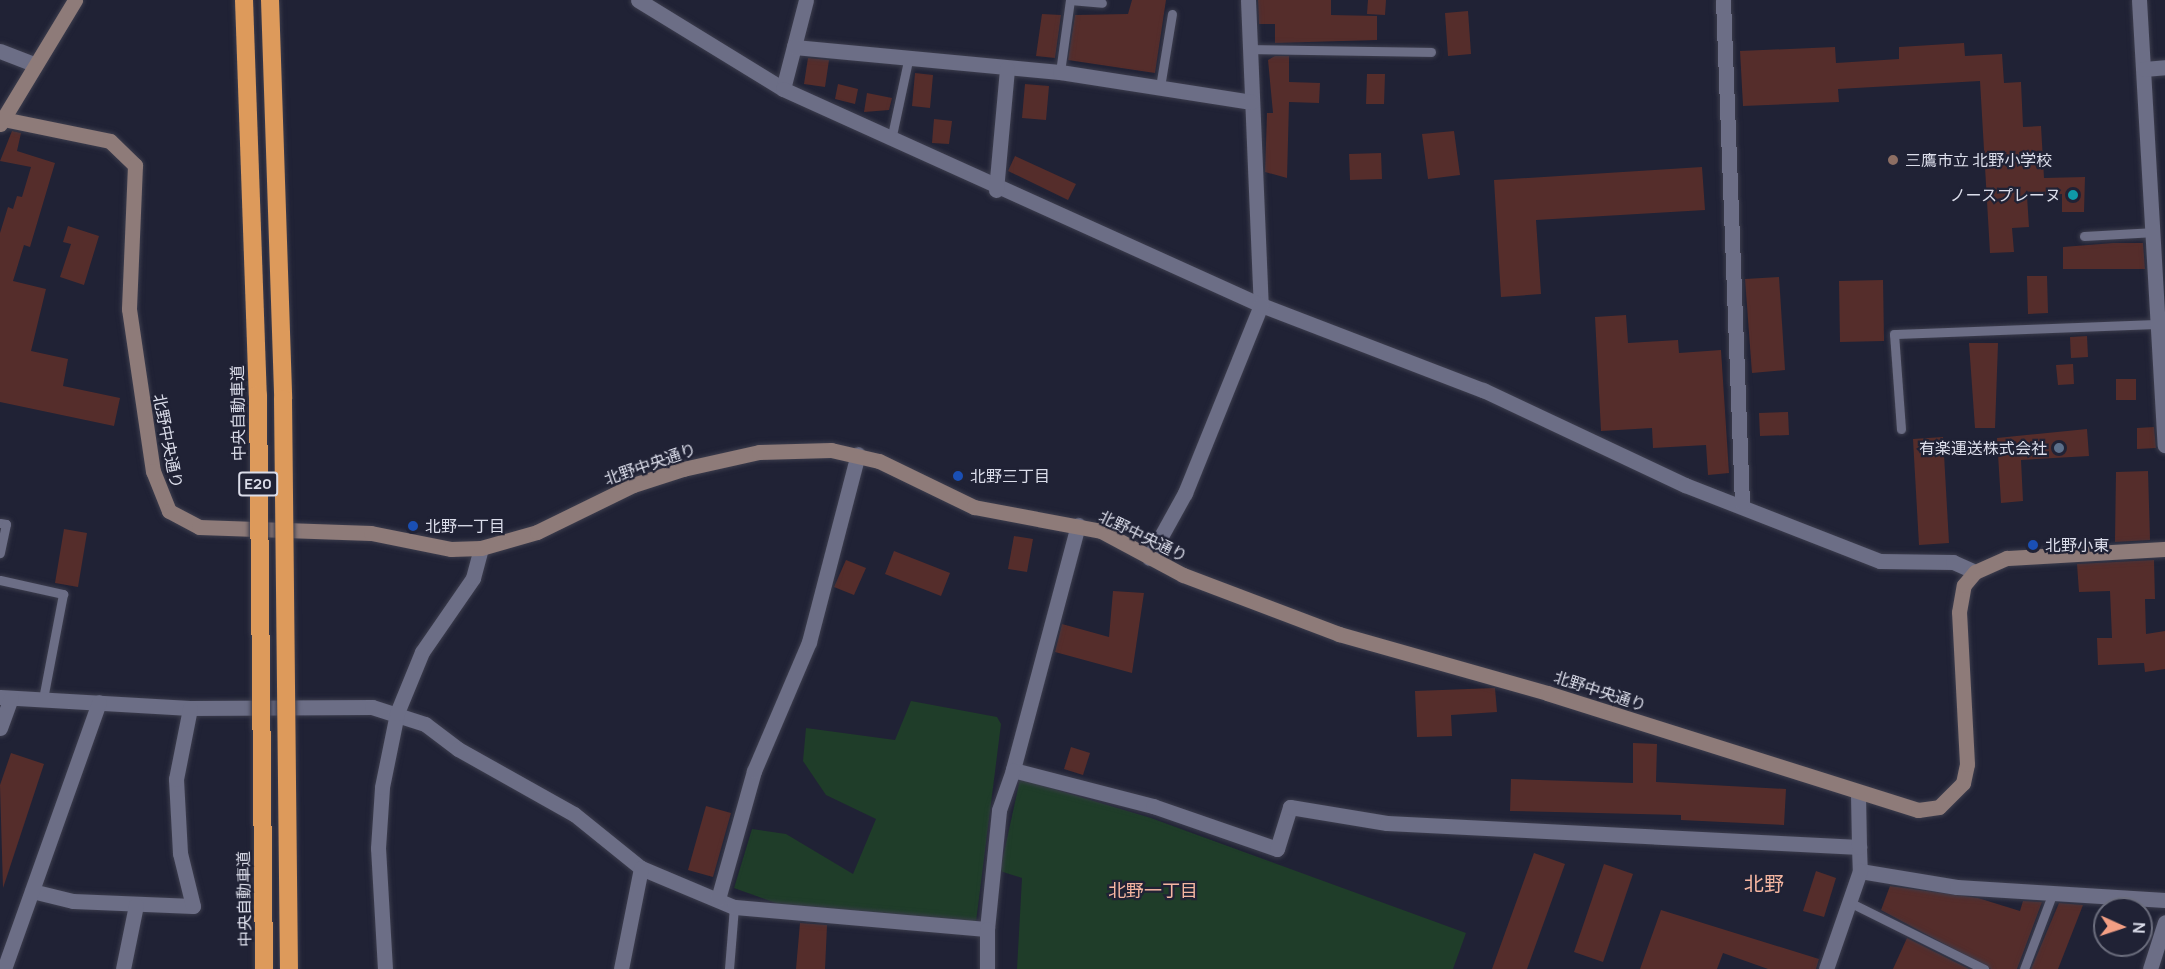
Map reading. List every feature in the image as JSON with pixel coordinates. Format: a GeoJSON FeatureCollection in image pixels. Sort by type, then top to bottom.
{"type":"FeatureCollection","features":[{"type":"Feature","properties":{"kind":"highway","name":"中央自動車道"},"geometry":{"type":"LineString","coordinates":[[244,0],[258,395],[264,969]]}},
{"type":"Feature","properties":{"kind":"highway","name":"E20"},"geometry":{"type":"LineString","coordinates":[[270,0],[283,399],[289,969]]}},
{"type":"Feature","properties":{"kind":"street"},"geometry":{"type":"LineString","coordinates":[[1,121],[32,63],[75,0]]}},
{"type":"Feature","properties":{"kind":"street"},"geometry":{"type":"LineString","coordinates":[[638,0],[783,89],[996,190],[1260,305],[1483,390],[1685,485],[1742,504],[1880,561],[1953,562],[1975,572],[2007,558],[2165,549]]}},
{"type":"Feature","properties":{"kind":"street"},"geometry":{"type":"LineString","coordinates":[[783,89],[806,0]]}},
{"type":"Feature","properties":{"kind":"street"},"geometry":{"type":"LineString","coordinates":[[1149,558],[1185,493],[1260,305],[1248,0]]}},
{"type":"Feature","properties":{"kind":"street"},"geometry":{"type":"LineString","coordinates":[[1723,0],[1742,504]]}},
{"type":"Feature","properties":{"kind":"street"},"geometry":{"type":"LineString","coordinates":[[2139,0],[2144,69],[2157,165],[2155,232],[2165,445]]}},
{"type":"Feature","properties":{"kind":"street"},"geometry":{"type":"LineString","coordinates":[[794,47],[908,61],[1060,72],[1252,102]]}},
{"type":"Feature","properties":{"kind":"street"},"geometry":{"type":"LineString","coordinates":[[0,51],[32,63]]}},
{"type":"Feature","properties":{"kind":"street"},"geometry":{"type":"LineString","coordinates":[[2144,69],[2165,67]]}},
{"type":"Feature","properties":{"kind":"street"},"geometry":{"type":"LineString","coordinates":[[996,190],[1007,68]]}},
{"type":"Feature","properties":{"kind":"street","name":"北野中央通り"},"geometry":{"type":"LineString","coordinates":[[1,121],[110,141],[135,165],[138,182],[127,266],[131,328],[153,471],[174,516],[215,530],[371,533],[451,549],[481,548],[537,532],[633,486],[721,459],[800,449],[858,454],[974,507],[1101,531],[1149,558],[1339,634],[1547,693],[1858,794],[1929,809],[1953,798],[1963,783],[1967,764],[1959,612],[1964,585],[1975,572]]}},
{"type":"Feature","properties":{"kind":"street"},"geometry":{"type":"LineString","coordinates":[[718,899],[754,771],[808,642],[858,454]]}},
{"type":"Feature","properties":{"kind":"street"},"geometry":{"type":"LineString","coordinates":[[987,969],[987,929],[999,810],[1013,770],[1078,525]]}},
{"type":"Feature","properties":{"kind":"street"},"geometry":{"type":"LineString","coordinates":[[386,969],[378,848],[382,787],[397,713],[422,652],[473,579],[481,548]]}},
{"type":"Feature","properties":{"kind":"street"},"geometry":{"type":"LineString","coordinates":[[0,728],[5,698],[190,708],[308,703],[397,713],[574,814],[641,868],[734,907],[987,929]]}},
{"type":"Feature","properties":{"kind":"street"},"geometry":{"type":"LineString","coordinates":[[4,969],[99,702]]}},
{"type":"Feature","properties":{"kind":"street"},"geometry":{"type":"LineString","coordinates":[[32,891],[73,901],[193,906],[180,853],[176,779],[190,708]]}},
{"type":"Feature","properties":{"kind":"street"},"geometry":{"type":"LineString","coordinates":[[1013,770],[1153,806],[1277,849],[1290,807],[1387,823],[1859,847]]}},
{"type":"Feature","properties":{"kind":"street"},"geometry":{"type":"LineString","coordinates":[[1826,969],[1860,871],[1858,794]]}},
{"type":"Feature","properties":{"kind":"street"},"geometry":{"type":"LineString","coordinates":[[621,969],[641,868]]}},
{"type":"Feature","properties":{"kind":"street"},"geometry":{"type":"LineString","coordinates":[[1860,871],[2052,895],[2165,900]]}},
{"type":"Feature","properties":{"kind":"street"},"geometry":{"type":"LineString","coordinates":[[123,969],[136,905]]}},
{"type":"Feature","properties":{"kind":"street"},"geometry":{"type":"LineString","coordinates":[[2150,969],[2165,922]]}},
{"type":"Feature","properties":{"kind":"lane"},"geometry":{"type":"LineString","coordinates":[[1060,72],[1069,0],[1102,3]]}},
{"type":"Feature","properties":{"kind":"lane"},"geometry":{"type":"LineString","coordinates":[[1160,87],[1172,14]]}},
{"type":"Feature","properties":{"kind":"lane"},"geometry":{"type":"LineString","coordinates":[[1250,49],[1431,52]]}},
{"type":"Feature","properties":{"kind":"lane"},"geometry":{"type":"LineString","coordinates":[[891,140],[908,61]]}},
{"type":"Feature","properties":{"kind":"lane"},"geometry":{"type":"LineString","coordinates":[[2084,236],[2155,232]]}},
{"type":"Feature","properties":{"kind":"lane"},"geometry":{"type":"LineString","coordinates":[[1901,429],[1894,334],[2158,324]]}},
{"type":"Feature","properties":{"kind":"lane"},"geometry":{"type":"LineString","coordinates":[[0,523],[6,524],[0,553]]}},
{"type":"Feature","properties":{"kind":"lane"},"geometry":{"type":"LineString","coordinates":[[0,580],[63,594],[43,699]]}},
{"type":"Feature","properties":{"kind":"lane"},"geometry":{"type":"LineString","coordinates":[[2024,969],[2052,895]]}},
{"type":"Feature","properties":{"kind":"lane"},"geometry":{"type":"LineString","coordinates":[[1849,902],[1984,969]]}},
{"type":"Feature","properties":{"kind":"lane"},"geometry":{"type":"LineString","coordinates":[[729,969],[734,907]]}},
{"type":"Feature","properties":{"kind":"green space"},"geometry":{"type":"Polygon","coordinates":[[[911,701],[997,717],[1001,724],[976,922],[798,911],[734,888],[752,829],[786,834],[853,874],[876,819],[826,795],[803,761],[806,728],[895,740],[911,701]]]}},
{"type":"Feature","properties":{"kind":"green space"},"geometry":{"type":"Polygon","coordinates":[[[1020,779],[1151,818],[1466,933],[1453,969],[1017,969],[1022,878],[1000,871],[1020,779]]]}},
{"type":"Feature","properties":{"kind":"building"},"geometry":{"type":"Polygon","coordinates":[[[1132,0],[1166,0],[1155,73],[1068,60],[1075,15],[1128,14],[1132,0]]]}},
{"type":"Feature","properties":{"kind":"building"},"geometry":{"type":"Polygon","coordinates":[[[1258,0],[1331,0],[1331,15],[1377,16],[1377,40],[1275,43],[1275,24],[1259,24],[1258,0]]]}},
{"type":"Feature","properties":{"kind":"building"},"geometry":{"type":"Polygon","coordinates":[[[1368,0],[1386,0],[1385,15],[1367,14],[1368,0]]]}},
{"type":"Feature","properties":{"kind":"building"},"geometry":{"type":"Polygon","coordinates":[[[1468,11],[1471,54],[1448,56],[1445,13],[1468,11]]]}},
{"type":"Feature","properties":{"kind":"building"},"geometry":{"type":"Polygon","coordinates":[[[1042,14],[1061,15],[1055,58],[1036,56],[1042,14]]]}},
{"type":"Feature","properties":{"kind":"building"},"geometry":{"type":"Polygon","coordinates":[[[1964,43],[1965,56],[2002,54],[2004,83],[2021,82],[2023,127],[2041,126],[2044,178],[2085,177],[2084,212],[2062,212],[2062,194],[2027,196],[2029,227],[2012,228],[2014,252],[1990,253],[1980,81],[1838,89],[1839,102],[1743,106],[1740,51],[1835,47],[1836,63],[1899,59],[1899,47],[1964,43]]]}},
{"type":"Feature","properties":{"kind":"building"},"geometry":{"type":"Polygon","coordinates":[[[1275,56],[1289,56],[1289,82],[1320,83],[1319,103],[1289,102],[1287,178],[1265,172],[1267,113],[1273,113],[1268,60],[1275,56]]]}},
{"type":"Feature","properties":{"kind":"building"},"geometry":{"type":"Polygon","coordinates":[[[808,58],[829,60],[825,87],[804,84],[808,58]]]}},
{"type":"Feature","properties":{"kind":"building"},"geometry":{"type":"Polygon","coordinates":[[[915,73],[933,75],[930,108],[912,106],[915,73]]]}},
{"type":"Feature","properties":{"kind":"building"},"geometry":{"type":"Polygon","coordinates":[[[1367,74],[1385,74],[1384,104],[1366,104],[1367,74]]]}},
{"type":"Feature","properties":{"kind":"building"},"geometry":{"type":"Polygon","coordinates":[[[838,84],[858,89],[855,104],[835,99],[838,84]]]}},
{"type":"Feature","properties":{"kind":"building"},"geometry":{"type":"Polygon","coordinates":[[[1025,84],[1049,86],[1046,120],[1022,118],[1025,84]]]}},
{"type":"Feature","properties":{"kind":"building"},"geometry":{"type":"Polygon","coordinates":[[[867,93],[892,98],[889,110],[864,112],[867,93]]]}},
{"type":"Feature","properties":{"kind":"building"},"geometry":{"type":"Polygon","coordinates":[[[934,119],[952,121],[949,144],[932,143],[934,119]]]}},
{"type":"Feature","properties":{"kind":"building"},"geometry":{"type":"Polygon","coordinates":[[[12,131],[21,133],[17,151],[55,163],[30,247],[24,245],[13,281],[46,289],[31,351],[68,359],[63,386],[120,398],[114,426],[0,402],[0,233],[8,207],[13,209],[17,196],[22,197],[31,167],[0,161],[12,131]]]}},
{"type":"Feature","properties":{"kind":"building"},"geometry":{"type":"Polygon","coordinates":[[[1454,131],[1460,175],[1428,179],[1422,134],[1454,131]]]}},
{"type":"Feature","properties":{"kind":"building"},"geometry":{"type":"Polygon","coordinates":[[[1381,153],[1382,179],[1350,180],[1349,154],[1381,153]]]}},
{"type":"Feature","properties":{"kind":"building"},"geometry":{"type":"Polygon","coordinates":[[[1015,156],[1076,184],[1068,200],[1008,171],[1015,156]]]}},
{"type":"Feature","properties":{"kind":"building"},"geometry":{"type":"Polygon","coordinates":[[[1702,167],[1705,210],[1536,220],[1541,294],[1501,297],[1494,180],[1702,167]]]}},
{"type":"Feature","properties":{"kind":"building"},"geometry":{"type":"Polygon","coordinates":[[[68,226],[99,236],[84,285],[60,277],[71,244],[63,242],[68,226]]]}},
{"type":"Feature","properties":{"kind":"building"},"geometry":{"type":"Polygon","coordinates":[[[2143,243],[2145,269],[2063,269],[2063,247],[2143,243]]]}},
{"type":"Feature","properties":{"kind":"building"},"geometry":{"type":"Polygon","coordinates":[[[2027,276],[2047,276],[2048,313],[2028,314],[2027,276]]]}},
{"type":"Feature","properties":{"kind":"building"},"geometry":{"type":"Polygon","coordinates":[[[1779,277],[1785,370],[1752,373],[1745,279],[1779,277]]]}},
{"type":"Feature","properties":{"kind":"building"},"geometry":{"type":"Polygon","coordinates":[[[1883,280],[1884,341],[1840,342],[1839,281],[1883,280]]]}},
{"type":"Feature","properties":{"kind":"building"},"geometry":{"type":"Polygon","coordinates":[[[1626,315],[1628,343],[1678,340],[1679,353],[1721,350],[1729,473],[1708,475],[1706,445],[1653,448],[1652,428],[1601,431],[1595,317],[1626,315]]]}},
{"type":"Feature","properties":{"kind":"building"},"geometry":{"type":"Polygon","coordinates":[[[2087,336],[2088,357],[2071,358],[2070,337],[2087,336]]]}},
{"type":"Feature","properties":{"kind":"building"},"geometry":{"type":"Polygon","coordinates":[[[1969,343],[1998,343],[1995,428],[1975,428],[1969,343]]]}},
{"type":"Feature","properties":{"kind":"building"},"geometry":{"type":"Polygon","coordinates":[[[2073,364],[2074,384],[2058,385],[2056,365],[2073,364]]]}},
{"type":"Feature","properties":{"kind":"building"},"geometry":{"type":"Polygon","coordinates":[[[2116,379],[2136,379],[2136,400],[2116,400],[2116,379]]]}},
{"type":"Feature","properties":{"kind":"building"},"geometry":{"type":"Polygon","coordinates":[[[1788,412],[1789,435],[1760,436],[1759,413],[1788,412]]]}},
{"type":"Feature","properties":{"kind":"building"},"geometry":{"type":"Polygon","coordinates":[[[2154,427],[2156,448],[2137,449],[2137,428],[2154,427]]]}},
{"type":"Feature","properties":{"kind":"building"},"geometry":{"type":"Polygon","coordinates":[[[2087,429],[2089,456],[2021,460],[2023,501],[2001,503],[1997,438],[2087,429]]]}},
{"type":"Feature","properties":{"kind":"building"},"geometry":{"type":"Polygon","coordinates":[[[1943,437],[1949,543],[1919,545],[1913,439],[1943,437]]]}},
{"type":"Feature","properties":{"kind":"building"},"geometry":{"type":"Polygon","coordinates":[[[2148,471],[2150,540],[2115,542],[2116,472],[2148,471]]]}},
{"type":"Feature","properties":{"kind":"building"},"geometry":{"type":"Polygon","coordinates":[[[64,529],[87,533],[78,587],[55,583],[64,529]]]}},
{"type":"Feature","properties":{"kind":"building"},"geometry":{"type":"Polygon","coordinates":[[[1014,536],[1033,539],[1027,572],[1008,569],[1014,536]]]}},
{"type":"Feature","properties":{"kind":"building"},"geometry":{"type":"Polygon","coordinates":[[[894,551],[950,573],[941,596],[885,574],[894,551]]]}},
{"type":"Feature","properties":{"kind":"building"},"geometry":{"type":"Polygon","coordinates":[[[846,560],[866,568],[854,595],[834,587],[846,560]]]}},
{"type":"Feature","properties":{"kind":"building"},"geometry":{"type":"Polygon","coordinates":[[[2154,560],[2155,599],[2145,599],[2146,634],[2165,631],[2165,669],[2145,672],[2144,663],[2098,665],[2097,638],[2112,638],[2110,591],[2079,592],[2077,564],[2154,560]]]}},
{"type":"Feature","properties":{"kind":"building"},"geometry":{"type":"Polygon","coordinates":[[[1113,591],[1144,593],[1132,673],[1055,652],[1062,624],[1109,637],[1113,591]]]}},
{"type":"Feature","properties":{"kind":"building"},"geometry":{"type":"Polygon","coordinates":[[[1495,688],[1497,712],[1451,715],[1452,736],[1417,737],[1415,691],[1495,688]]]}},
{"type":"Feature","properties":{"kind":"building"},"geometry":{"type":"Polygon","coordinates":[[[1633,743],[1657,744],[1656,782],[1786,789],[1784,825],[1681,820],[1681,815],[1510,811],[1511,779],[1633,783],[1633,743]]]}},
{"type":"Feature","properties":{"kind":"building"},"geometry":{"type":"Polygon","coordinates":[[[1071,747],[1090,753],[1083,775],[1064,769],[1071,747]]]}},
{"type":"Feature","properties":{"kind":"building"},"geometry":{"type":"Polygon","coordinates":[[[11,753],[44,764],[3,888],[0,785],[11,753]]]}},
{"type":"Feature","properties":{"kind":"building"},"geometry":{"type":"Polygon","coordinates":[[[706,806],[731,813],[713,877],[688,870],[706,806]]]}},
{"type":"Feature","properties":{"kind":"building"},"geometry":{"type":"Polygon","coordinates":[[[1534,853],[1565,864],[1527,969],[1492,969],[1534,853]]]}},
{"type":"Feature","properties":{"kind":"building"},"geometry":{"type":"Polygon","coordinates":[[[1604,864],[1633,874],[1603,962],[1574,952],[1604,864]]]}},
{"type":"Feature","properties":{"kind":"building"},"geometry":{"type":"Polygon","coordinates":[[[1816,871],[1836,878],[1824,917],[1803,911],[1816,871]]]}},
{"type":"Feature","properties":{"kind":"building"},"geometry":{"type":"Polygon","coordinates":[[[1890,886],[1978,898],[2020,911],[2023,901],[2042,902],[2017,969],[1991,969],[1881,910],[1890,886]]]}},
{"type":"Feature","properties":{"kind":"building"},"geometry":{"type":"Polygon","coordinates":[[[2059,903],[2083,905],[2058,969],[2031,969],[2059,903]]]}},
{"type":"Feature","properties":{"kind":"building"},"geometry":{"type":"Polygon","coordinates":[[[1661,910],[1819,959],[1816,969],[1768,969],[1723,953],[1717,969],[1640,969],[1661,910]]]}},
{"type":"Feature","properties":{"kind":"building"},"geometry":{"type":"Polygon","coordinates":[[[800,923],[827,925],[825,969],[796,969],[800,923]]]}},
{"type":"Feature","properties":{"kind":"building"},"geometry":{"type":"Polygon","coordinates":[[[1907,938],[1969,969],[1893,969],[1907,938]]]}},
{"type":"Feature","properties":{"kind":"place","name":"三鷹市立 北野小学校"},"geometry":{"type":"Point","coordinates":[1893,160]}},
{"type":"Feature","properties":{"kind":"place","name":"ノースプレーヌ"},"geometry":{"type":"Point","coordinates":[2073,195]}},
{"type":"Feature","properties":{"kind":"place","name":"有楽運送株式会社"},"geometry":{"type":"Point","coordinates":[2059,448]}},
{"type":"Feature","properties":{"kind":"place","name":"北野三丁目"},"geometry":{"type":"Point","coordinates":[958,476]}},
{"type":"Feature","properties":{"kind":"place","name":"北野一丁目"},"geometry":{"type":"Point","coordinates":[413,526]}},
{"type":"Feature","properties":{"kind":"place","name":"北野小東"},"geometry":{"type":"Point","coordinates":[2033,545]}},
{"type":"Feature","properties":{"kind":"district","name":"北野"},"geometry":{"type":"Point","coordinates":[1764,883]}},
{"type":"Feature","properties":{"kind":"district","name":"北野一丁目"},"geometry":{"type":"Point","coordinates":[1153,890]}}]}
